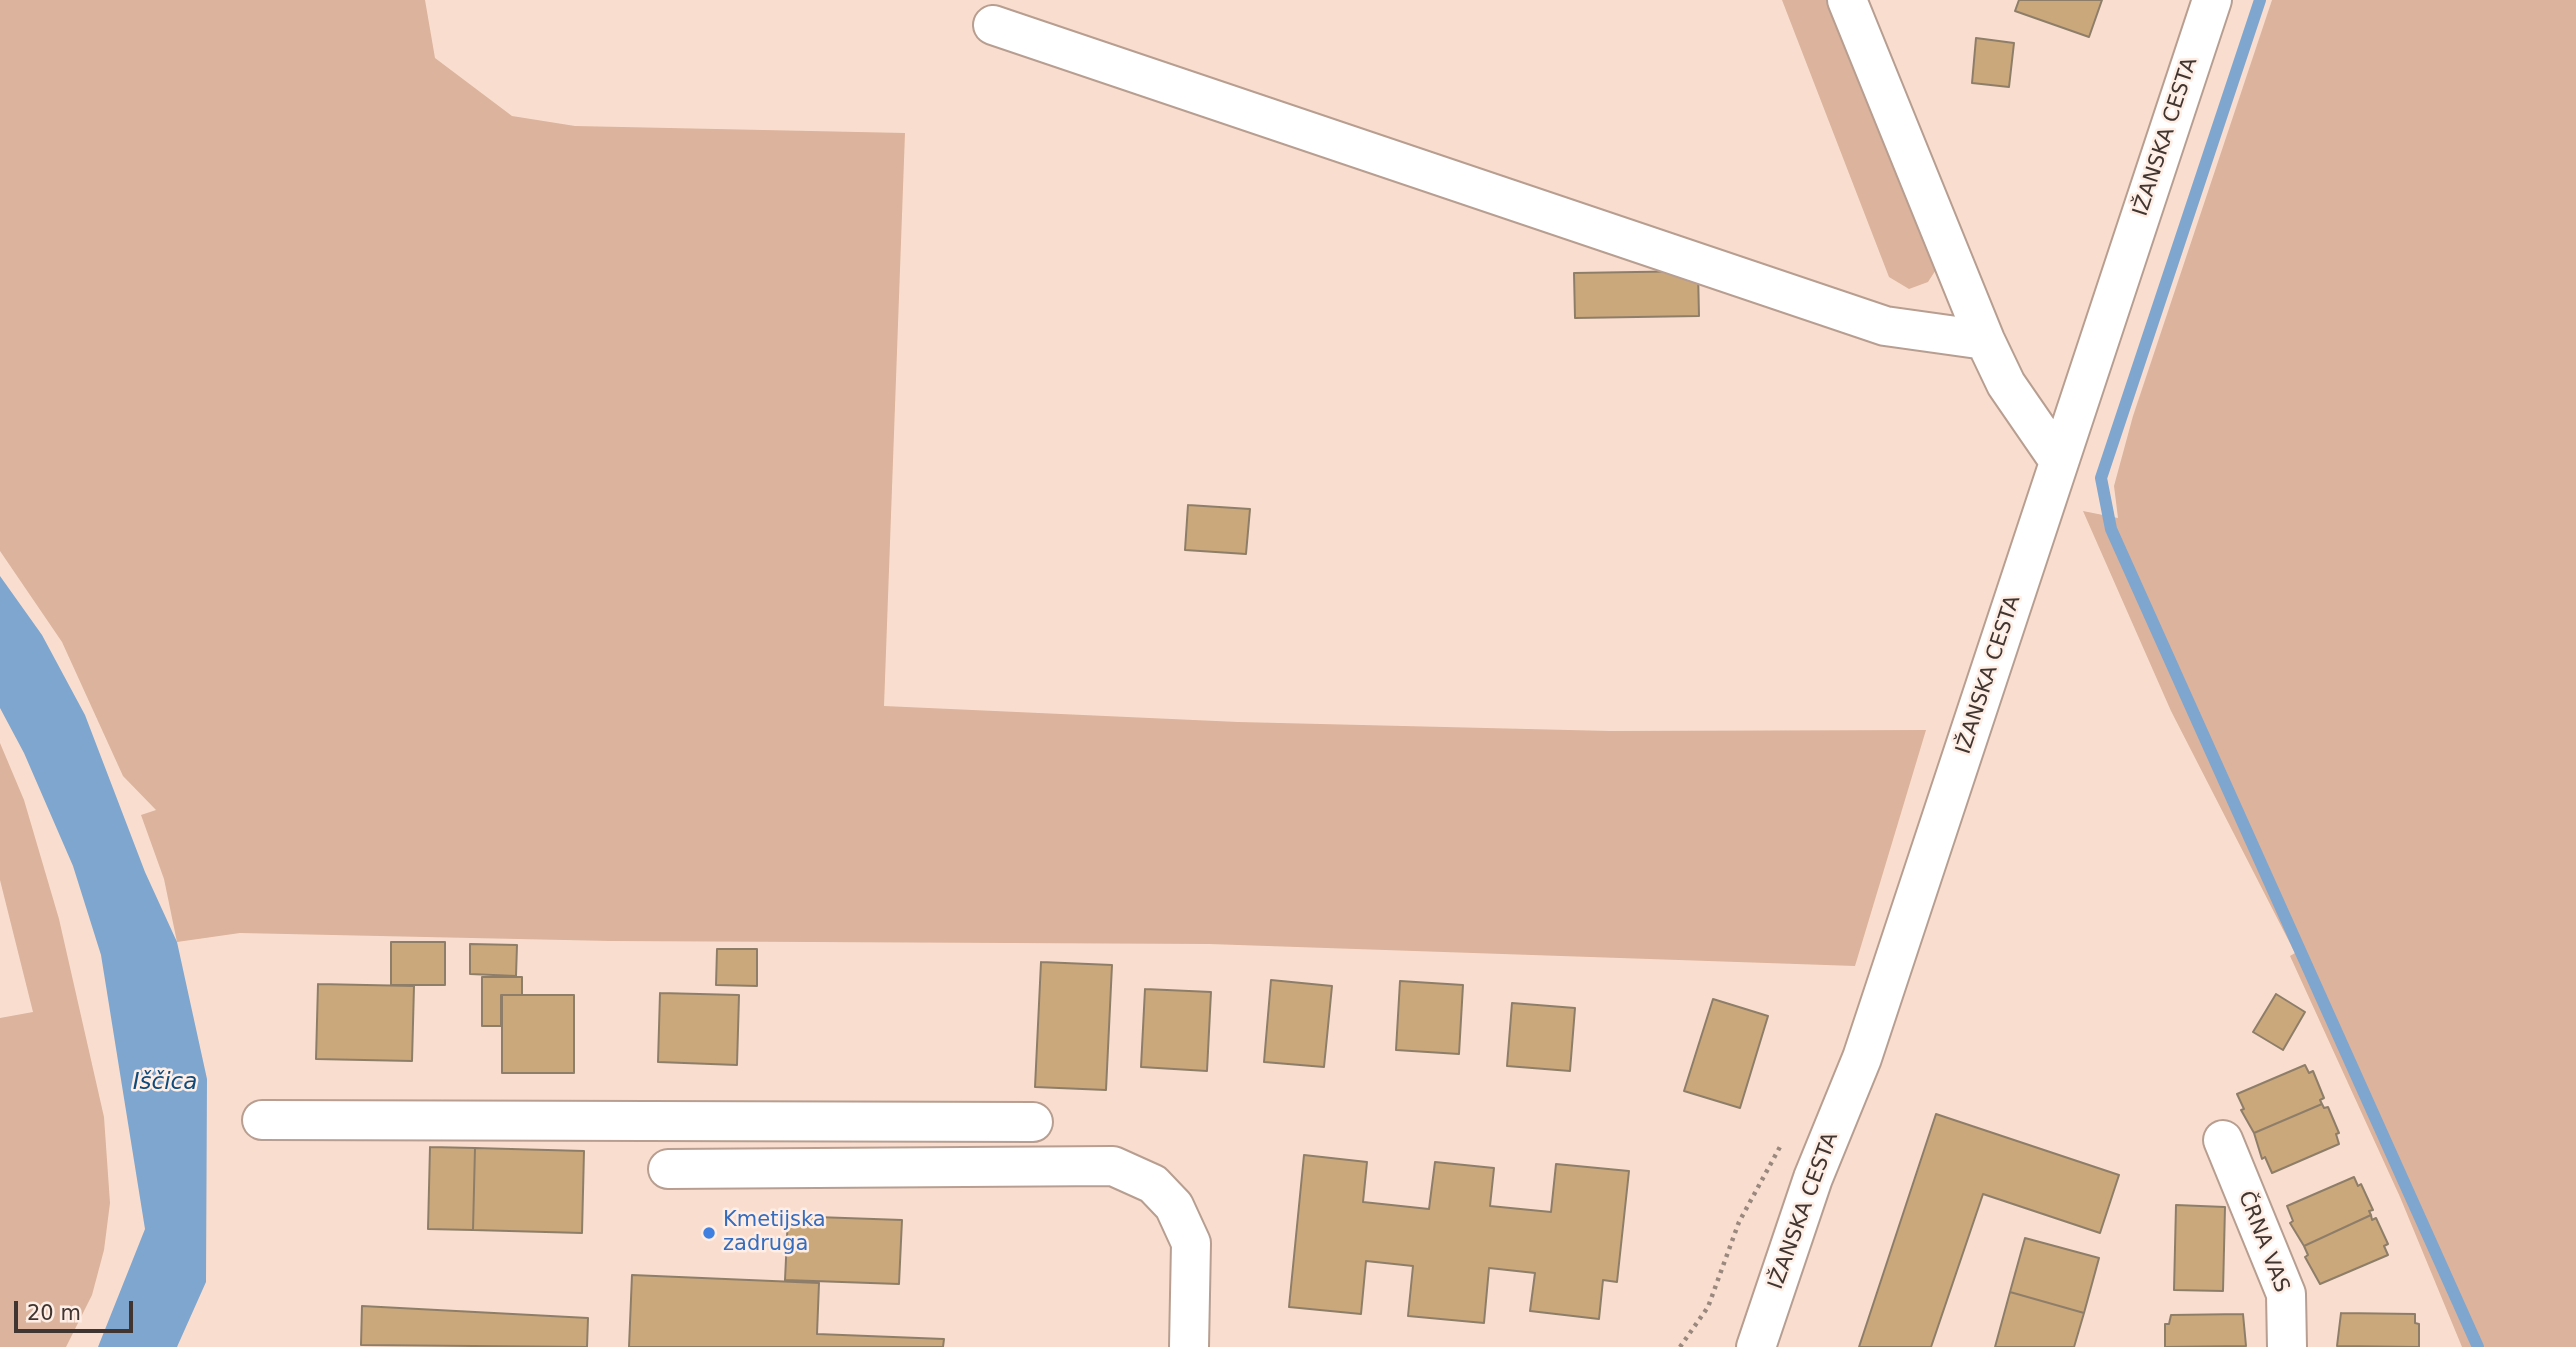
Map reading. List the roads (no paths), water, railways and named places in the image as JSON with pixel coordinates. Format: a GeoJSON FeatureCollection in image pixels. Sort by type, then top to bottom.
{"type":"FeatureCollection","features":[{"type":"Feature","properties":{"kind":"street"},"geometry":{"type":"LineString","coordinates":[[1847,0],[1985,340],[2006,384],[2059,461]]}},
{"type":"Feature","properties":{"kind":"street","name":"IŽANSKA CESTA"},"geometry":{"type":"LineString","coordinates":[[1756,1347],[1813,1178],[1862,1058],[2212,0]]}},
{"type":"Feature","properties":{"kind":"street"},"geometry":{"type":"LineString","coordinates":[[993,25],[1885,326],[1985,340]]}},
{"type":"Feature","properties":{"kind":"street"},"geometry":{"type":"LineString","coordinates":[[262,1120],[1033,1122]]}},
{"type":"Feature","properties":{"kind":"street","name":"ČRNA VAS"},"geometry":{"type":"LineString","coordinates":[[2223,1140],[2286,1294],[2287,1347]]}},
{"type":"Feature","properties":{"kind":"street"},"geometry":{"type":"LineString","coordinates":[[668,1169],[1113,1167],[1153,1184],[1174,1206],[1191,1243],[1189,1347]]}},
{"type":"Feature","properties":{"kind":"water","name":"Iščica"},"geometry":{"type":"Polygon","coordinates":[[[0,576],[42,635],[85,715],[145,872],[177,942],[207,1079],[206,1282],[177,1347],[98,1347],[145,1229],[101,955],[73,866],[24,753],[0,708],[0,576]]]}},
{"type":"Feature","properties":{"kind":"waterway"},"geometry":{"type":"LineString","coordinates":[[2260,0],[2101,478],[2111,529],[2478,1347]]}},
{"type":"Feature","properties":{"kind":"place","name":"Kmetijska zadruga"},"geometry":{"type":"Point","coordinates":[709,1233]}}]}
